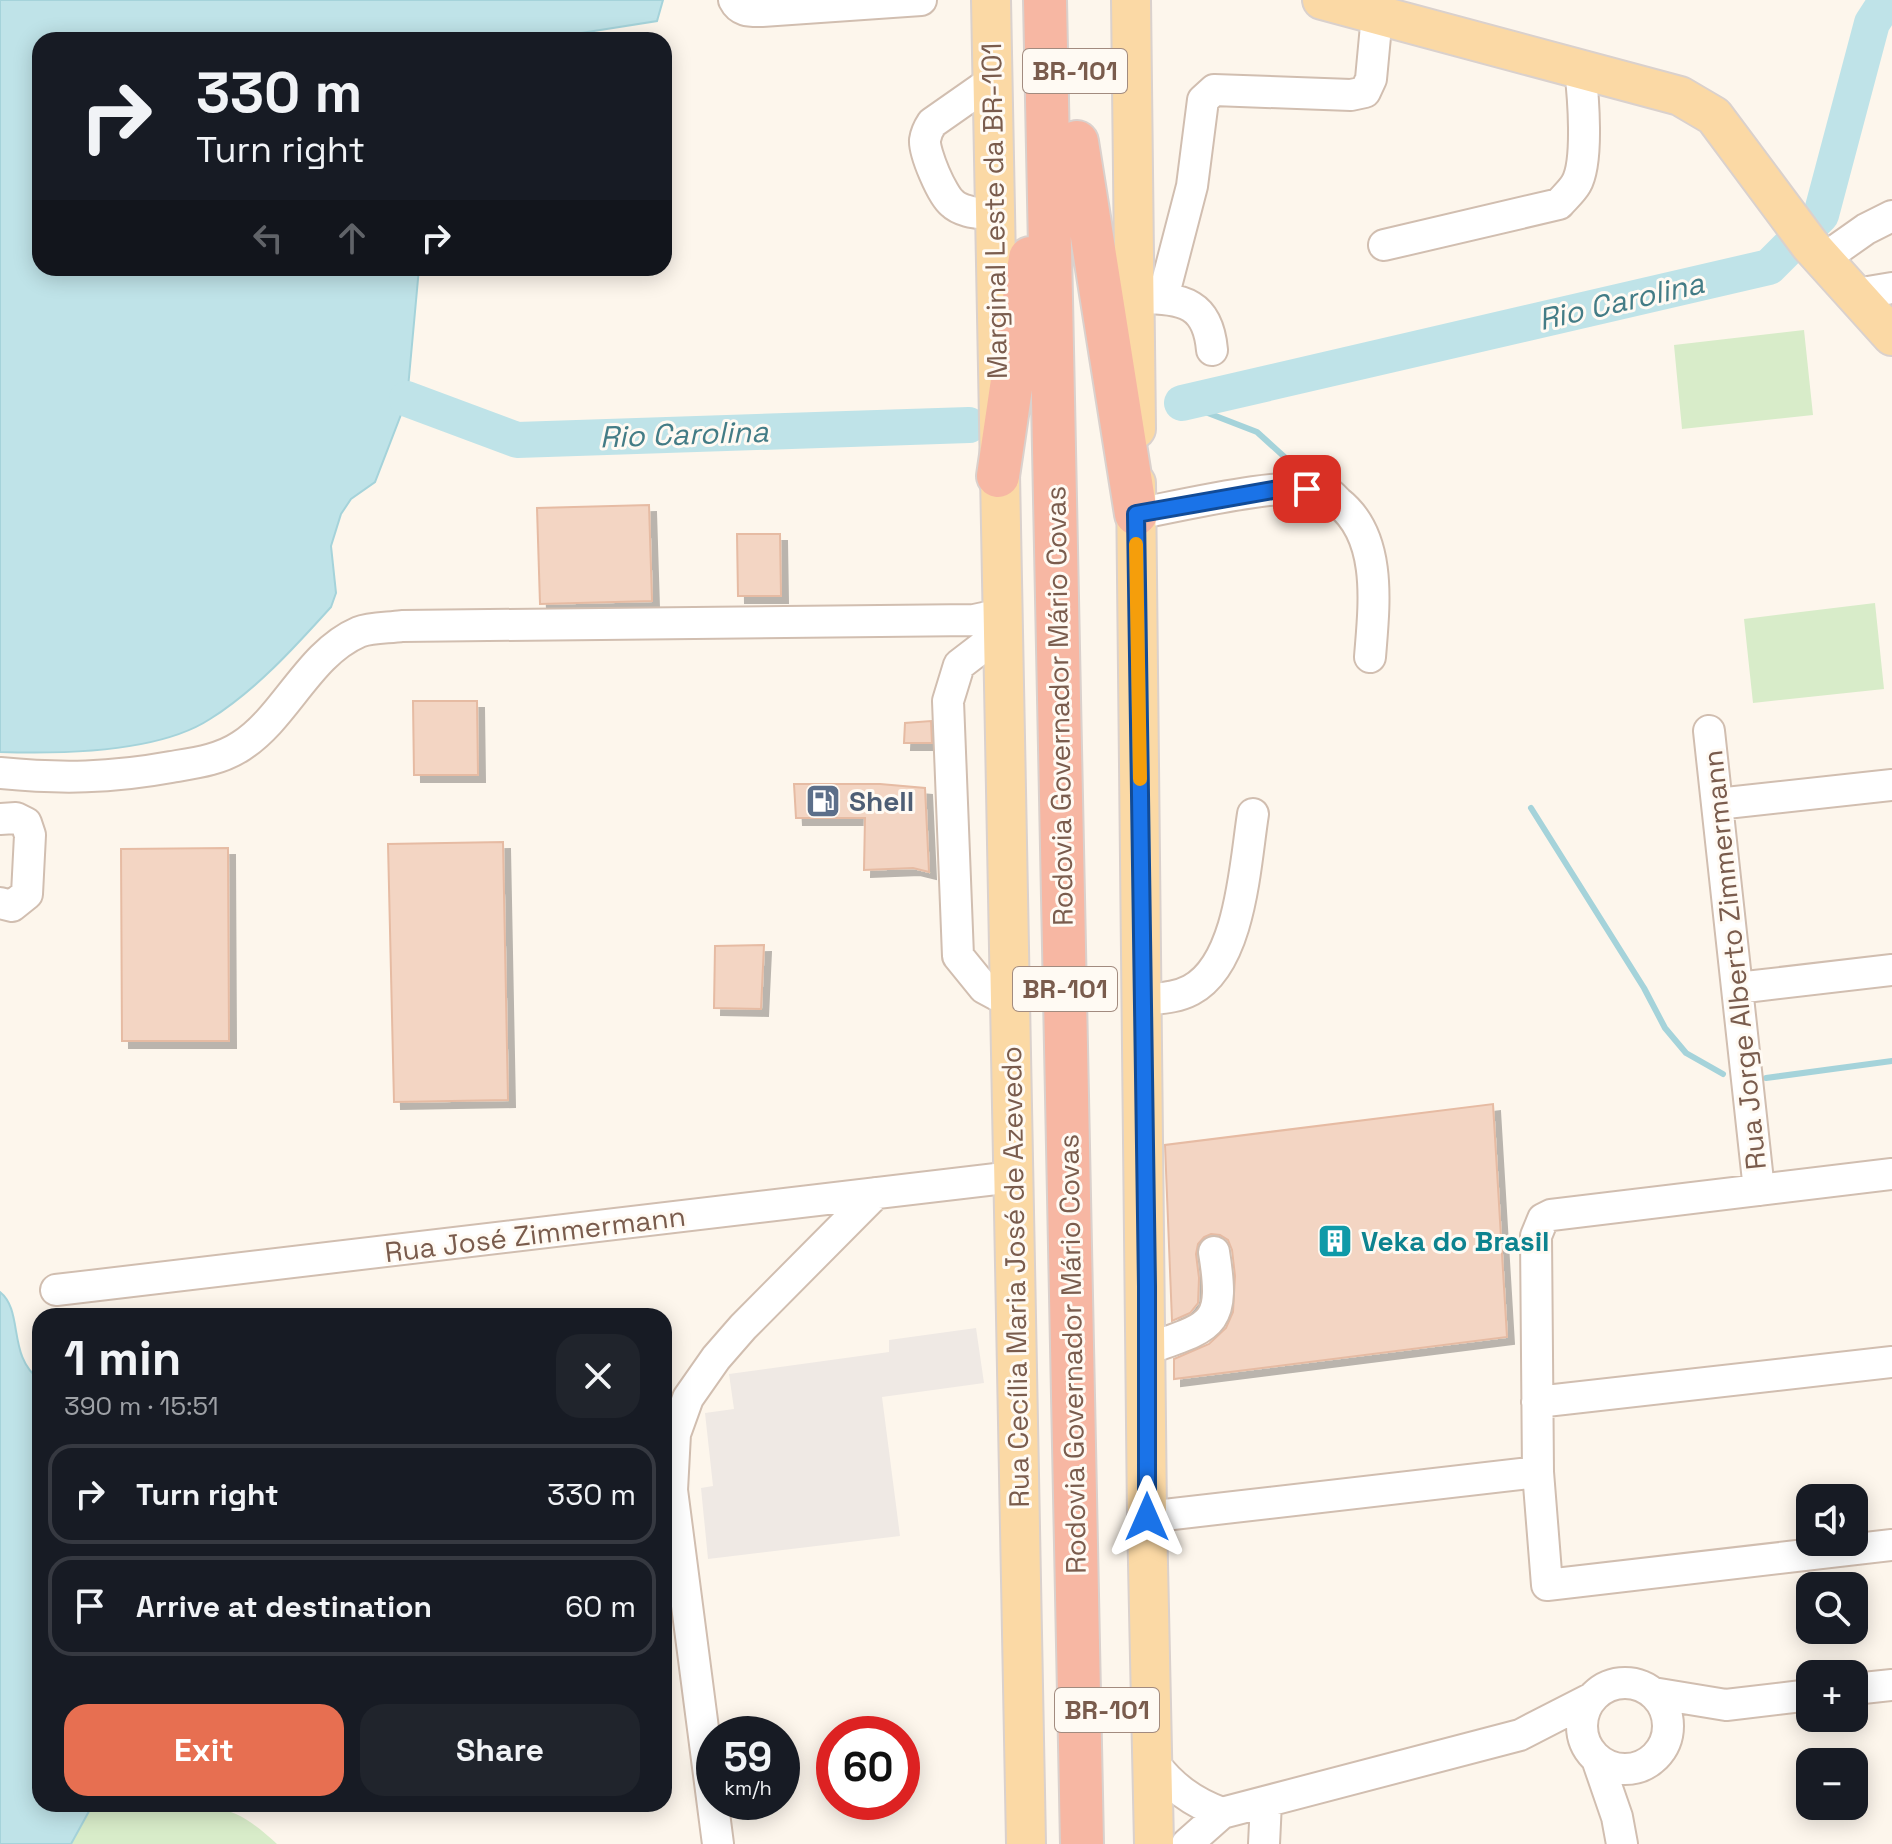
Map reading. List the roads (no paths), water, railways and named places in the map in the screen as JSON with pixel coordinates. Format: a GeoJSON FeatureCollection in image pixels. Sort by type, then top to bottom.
{"type":"FeatureCollection","features":[{"type":"Feature","properties":{"kind":"highway","name":"Rodovia Governador Mário Covas"},"geometry":{"type":"LineString","coordinates":[[1045,0],[1062,138],[1110,1844]]}},
{"type":"Feature","properties":{"kind":"highway","name":"Rodovia Governador Mário Covas"},"geometry":{"type":"LineString","coordinates":[[1074,0],[1062,138],[1082,1844]]}},
{"type":"Feature","properties":{"kind":"highway"},"geometry":{"type":"LineString","coordinates":[[998,476],[1062,138]]}},
{"type":"Feature","properties":{"kind":"highway"},"geometry":{"type":"LineString","coordinates":[[1062,138],[1136,514]]}},
{"type":"Feature","properties":{"kind":"main road","name":"Marginal Leste da BR-101"},"geometry":{"type":"LineString","coordinates":[[991,0],[997,422]]}},
{"type":"Feature","properties":{"kind":"main road"},"geometry":{"type":"LineString","coordinates":[[1131,0],[1147,298],[1136,407],[1136,514],[1147,1517],[1154,1844]]}},
{"type":"Feature","properties":{"kind":"main road"},"geometry":{"type":"LineString","coordinates":[[1322,0],[1680,96],[1714,116],[1808,243],[1874,291],[1892,336]]}},
{"type":"Feature","properties":{"kind":"main road","name":"Rua Cecília Maria José de Azevedo"},"geometry":{"type":"LineString","coordinates":[[997,422],[1026,1844]]}},
{"type":"Feature","properties":{"kind":"street"},"geometry":{"type":"LineString","coordinates":[[734,0],[738,7],[747,11],[762,11],[921,0]]}},
{"type":"Feature","properties":{"kind":"street"},"geometry":{"type":"LineString","coordinates":[[1147,298],[1165,290],[1192,186],[1203,100],[1214,90],[1351,95],[1365,92],[1371,79],[1377,15]]}},
{"type":"Feature","properties":{"kind":"street"},"geometry":{"type":"LineString","coordinates":[[1384,245],[1559,204],[1577,183],[1582,153],[1584,99],[1580,69]]}},
{"type":"Feature","properties":{"kind":"street"},"geometry":{"type":"LineString","coordinates":[[992,81],[932,123],[924,144],[942,191],[953,205],[970,212],[994,215]]}},
{"type":"Feature","properties":{"kind":"street"},"geometry":{"type":"LineString","coordinates":[[1808,243],[1892,216]]}},
{"type":"Feature","properties":{"kind":"street"},"geometry":{"type":"LineString","coordinates":[[1147,298],[1192,306],[1204,316],[1211,330],[1212,350]]}},
{"type":"Feature","properties":{"kind":"street"},"geometry":{"type":"LineString","coordinates":[[1136,514],[1290,487],[1324,491],[1352,512],[1370,552],[1374,607],[1370,657]]}},
{"type":"Feature","properties":{"kind":"street"},"geometry":{"type":"LineString","coordinates":[[0,773],[54,778],[127,775],[209,761],[242,746],[330,650],[361,631],[402,626],[974,620],[1002,623]]}},
{"type":"Feature","properties":{"kind":"street"},"geometry":{"type":"LineString","coordinates":[[1002,623],[959,665],[948,701],[958,956],[984,988],[1010,1002]]}},
{"type":"Feature","properties":{"kind":"street","name":"Rua Jorge Alberto Zimmermann"},"geometry":{"type":"LineString","coordinates":[[1709,731],[1759,1190]]}},
{"type":"Feature","properties":{"kind":"street"},"geometry":{"type":"LineString","coordinates":[[1717,804],[1892,785]]}},
{"type":"Feature","properties":{"kind":"street"},"geometry":{"type":"LineString","coordinates":[[1143,1000],[1175,997],[1193,989],[1209,976],[1223,956],[1236,914],[1253,814]]}},
{"type":"Feature","properties":{"kind":"street"},"geometry":{"type":"LineString","coordinates":[[0,819],[16,818],[26,823],[30,835],[27,894],[12,906],[0,903]]}},
{"type":"Feature","properties":{"kind":"street"},"geometry":{"type":"LineString","coordinates":[[1737,988],[1892,970]]}},
{"type":"Feature","properties":{"kind":"street"},"geometry":{"type":"LineString","coordinates":[[1892,1174],[1551,1215],[1543,1219],[1536,1236],[1538,1472],[1547,1585],[1892,1545]]}},
{"type":"Feature","properties":{"kind":"street","name":"Rua José Zimmermann"},"geometry":{"type":"LineString","coordinates":[[56,1290],[1013,1177]]}},
{"type":"Feature","properties":{"kind":"street"},"geometry":{"type":"LineString","coordinates":[[672,1464],[676,1400],[876,1193]]}},
{"type":"Feature","properties":{"kind":"street"},"geometry":{"type":"LineString","coordinates":[[1147,1349],[1188,1335],[1207,1325],[1216,1313],[1220,1288],[1214,1252]]}},
{"type":"Feature","properties":{"kind":"street"},"geometry":{"type":"LineString","coordinates":[[1537,1402],[1892,1362]]}},
{"type":"Feature","properties":{"kind":"street"},"geometry":{"type":"LineString","coordinates":[[1147,1517],[1538,1472]]}},
{"type":"Feature","properties":{"kind":"street"},"geometry":{"type":"LineString","coordinates":[[672,1500],[676,1603],[718,1844]]}},
{"type":"Feature","properties":{"kind":"street"},"geometry":{"type":"LineString","coordinates":[[1187,1844],[1222,1813],[1520,1735],[1592,1698],[1610,1685],[1633,1683],[1653,1693],[1726,1705],[1796,1697]]}},
{"type":"Feature","properties":{"kind":"street"},"geometry":{"type":"LineString","coordinates":[[1868,1688],[1892,1685]]}},
{"type":"Feature","properties":{"kind":"street"},"geometry":{"type":"LineString","coordinates":[[1520,1735],[1590,1750],[1617,1769],[1640,1767],[1658,1754],[1668,1734],[1666,1712],[1653,1693]]}},
{"type":"Feature","properties":{"kind":"street"},"geometry":{"type":"LineString","coordinates":[[1592,1698],[1582,1718],[1590,1750],[1619,1830]]}},
{"type":"Feature","properties":{"kind":"street"},"geometry":{"type":"LineString","coordinates":[[1668,1734],[1726,1705]]}},
{"type":"Feature","properties":{"kind":"street"},"geometry":{"type":"LineString","coordinates":[[1152,1761],[1165,1779],[1182,1794],[1201,1806],[1222,1813]]}},
{"type":"Feature","properties":{"kind":"street"},"geometry":{"type":"LineString","coordinates":[[1619,1830],[1640,1767]]}},
{"type":"Feature","properties":{"kind":"street"},"geometry":{"type":"LineString","coordinates":[[1264,1844],[1266,1802]]}},
{"type":"Feature","properties":{"kind":"water"},"geometry":{"type":"Polygon","coordinates":[[[0,0],[663,0],[657,21],[588,32],[32,32],[32,276],[418,276],[407,399],[375,482],[351,499],[341,514],[331,546],[336,593],[331,607],[274,668],[243,695],[189,730],[164,739],[108,749],[0,752],[0,0]]]}},
{"type":"Feature","properties":{"kind":"water"},"geometry":{"type":"Polygon","coordinates":[[[0,1292],[12,1311],[19,1347],[32,1372],[32,1812],[89,1812],[71,1844],[0,1844],[0,1292]]]}},
{"type":"Feature","properties":{"kind":"waterway","name":"Rio Carolina"},"geometry":{"type":"LineString","coordinates":[[1182,403],[1769,267],[1821,215],[1872,23],[1887,0]]}},
{"type":"Feature","properties":{"kind":"waterway","name":"Rio Carolina"},"geometry":{"type":"LineString","coordinates":[[407,399],[517,440],[969,425]]}},
{"type":"Feature","properties":{"kind":"waterway"},"geometry":{"type":"LineString","coordinates":[[1182,403],[1257,432],[1301,472]]}},
{"type":"Feature","properties":{"kind":"waterway"},"geometry":{"type":"LineString","coordinates":[[1531,808],[1644,988],[1665,1028],[1686,1053],[1723,1074]]}},
{"type":"Feature","properties":{"kind":"waterway"},"geometry":{"type":"LineString","coordinates":[[1766,1078],[1892,1061]]}},
{"type":"Feature","properties":{"kind":"place","name":"Shell"},"geometry":{"type":"Point","coordinates":[823,801]}},
{"type":"Feature","properties":{"kind":"place","name":"Veka do Brasil"},"geometry":{"type":"Point","coordinates":[1335,1241]}}]}
